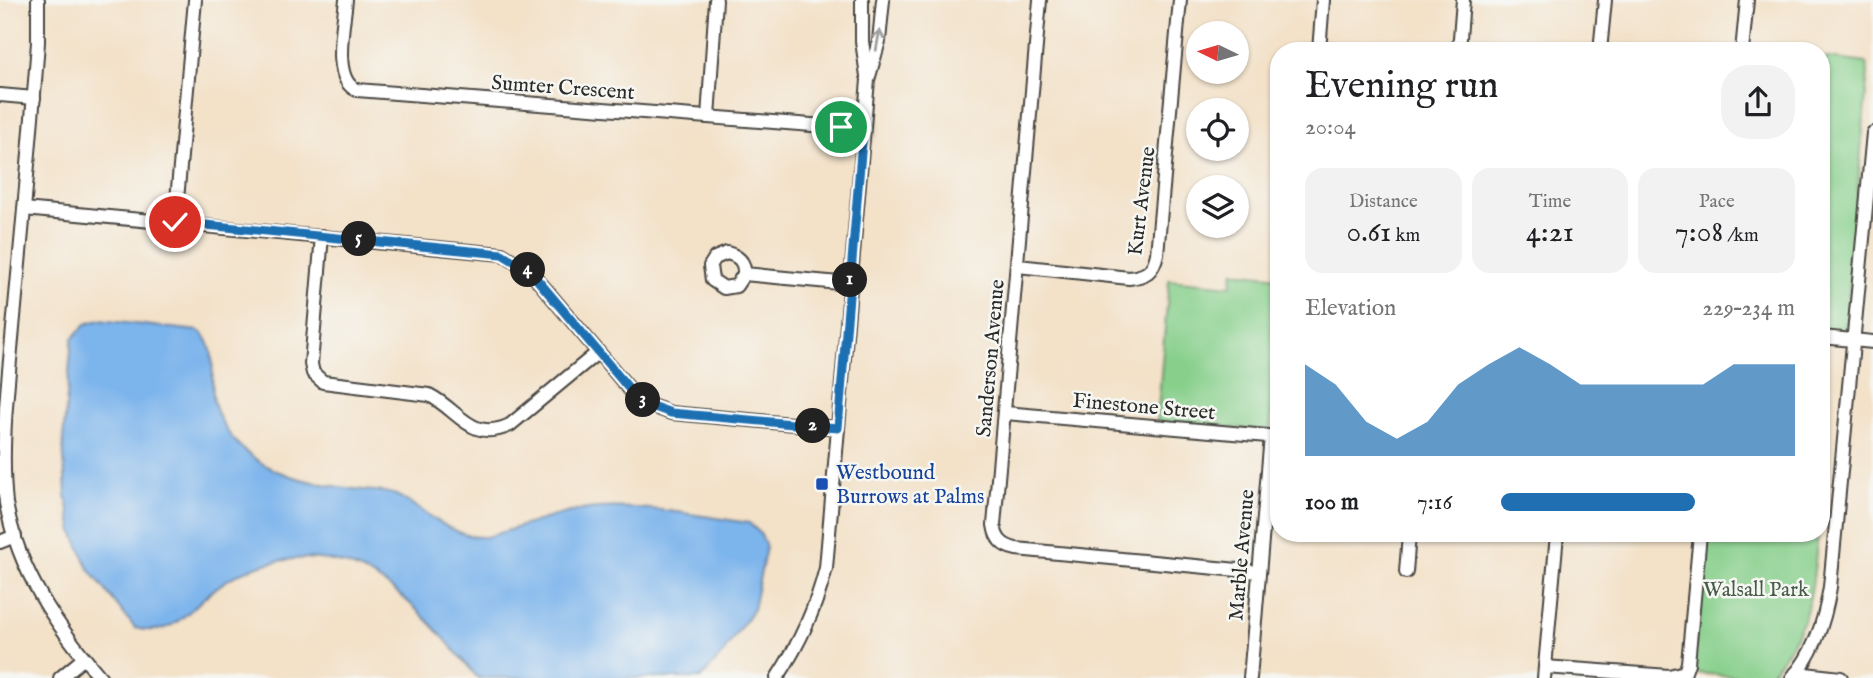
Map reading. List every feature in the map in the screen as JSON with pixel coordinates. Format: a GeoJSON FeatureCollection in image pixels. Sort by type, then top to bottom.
{"type":"FeatureCollection","features":[{"type":"Feature","properties":{"kind":"street"},"geometry":{"type":"LineString","coordinates":[[37,0],[38,42],[34,98],[3,398],[4,483],[15,537],[41,598],[101,678]]}},
{"type":"Feature","properties":{"kind":"street"},"geometry":{"type":"LineString","coordinates":[[175,222],[195,0]]}},
{"type":"Feature","properties":{"kind":"street","name":"Sumter Crescent"},"geometry":{"type":"LineString","coordinates":[[346,0],[342,72],[351,88],[357,90],[863,129]]}},
{"type":"Feature","properties":{"kind":"street"},"geometry":{"type":"LineString","coordinates":[[709,117],[716,0]]}},
{"type":"Feature","properties":{"kind":"street"},"geometry":{"type":"LineString","coordinates":[[862,0],[862,41],[867,80]]}},
{"type":"Feature","properties":{"kind":"street"},"geometry":{"type":"LineString","coordinates":[[777,678],[803,637],[821,586],[828,550],[867,80],[878,41],[883,0]]}},
{"type":"Feature","properties":{"kind":"street","name":"Sanderson Avenue"},"geometry":{"type":"LineString","coordinates":[[1040,0],[994,524],[1000,542],[1007,547],[1259,572]]}},
{"type":"Feature","properties":{"kind":"street","name":"Kurt Avenue"},"geometry":{"type":"LineString","coordinates":[[1018,266],[1129,278],[1144,276],[1154,266],[1180,0]]}},
{"type":"Feature","properties":{"kind":"street"},"geometry":{"type":"LineString","coordinates":[[1320,42],[1324,0]]}},
{"type":"Feature","properties":{"kind":"street"},"geometry":{"type":"LineString","coordinates":[[1460,42],[1463,0]]}},
{"type":"Feature","properties":{"kind":"street"},"geometry":{"type":"LineString","coordinates":[[1602,42],[1605,0]]}},
{"type":"Feature","properties":{"kind":"street"},"geometry":{"type":"LineString","coordinates":[[1743,42],[1746,0]]}},
{"type":"Feature","properties":{"kind":"street"},"geometry":{"type":"LineString","coordinates":[[0,95],[34,98]]}},
{"type":"Feature","properties":{"kind":"street"},"geometry":{"type":"LineString","coordinates":[[1794,676],[1815,644],[1827,607],[1873,133]]}},
{"type":"Feature","properties":{"kind":"street"},"geometry":{"type":"LineString","coordinates":[[24,209],[502,254],[530,271],[597,353],[631,391],[649,405],[671,413],[838,428]]}},
{"type":"Feature","properties":{"kind":"street"},"geometry":{"type":"LineString","coordinates":[[322,236],[311,364],[313,373],[323,382],[429,395],[474,428],[492,430],[510,425],[597,353]]}},
{"type":"Feature","properties":{"kind":"street"},"geometry":{"type":"LineString","coordinates":[[744,274],[850,284]]}},
{"type":"Feature","properties":{"kind":"street"},"geometry":{"type":"LineString","coordinates":[[1830,338],[1873,342]]}},
{"type":"Feature","properties":{"kind":"street","name":"Finestone Street"},"geometry":{"type":"LineString","coordinates":[[1005,413],[1270,436]]}},
{"type":"Feature","properties":{"kind":"street","name":"Marble Avenue"},"geometry":{"type":"LineString","coordinates":[[1250,678],[1270,478]]}},
{"type":"Feature","properties":{"kind":"street"},"geometry":{"type":"LineString","coordinates":[[0,542],[15,537]]}},
{"type":"Feature","properties":{"kind":"street"},"geometry":{"type":"LineString","coordinates":[[1406,572],[1408,542]]}},
{"type":"Feature","properties":{"kind":"street"},"geometry":{"type":"LineString","coordinates":[[1556,542],[1545,673],[1669,676],[1685,672],[1687,668],[1699,542]]}},
{"type":"Feature","properties":{"kind":"street"},"geometry":{"type":"LineString","coordinates":[[60,678],[84,658]]}},
{"type":"Feature","properties":{"kind":"street"},"geometry":{"type":"LineString","coordinates":[[1794,676],[1841,678]]}},
{"type":"Feature","properties":{"kind":"green space"},"geometry":{"type":"Polygon","coordinates":[[[1830,58],[1866,63],[1868,71],[1846,324],[1841,332],[1830,331],[1830,58]]]}},
{"type":"Feature","properties":{"kind":"green space"},"geometry":{"type":"Polygon","coordinates":[[[1233,272],[1270,276],[1270,431],[1157,421],[1169,280],[1231,286],[1233,272]]]}},
{"type":"Feature","properties":{"kind":"green space","name":"Walsall Park"},"geometry":{"type":"Polygon","coordinates":[[[1705,542],[1817,542],[1810,594],[1801,627],[1782,660],[1767,678],[1692,673],[1705,542]]]}},
{"type":"Feature","properties":{"kind":"water"},"geometry":{"type":"Polygon","coordinates":[[[99,320],[199,331],[210,345],[214,402],[218,413],[227,431],[252,457],[284,474],[301,479],[396,495],[462,533],[486,537],[555,516],[616,507],[692,514],[749,523],[760,533],[766,547],[753,609],[722,655],[701,678],[478,678],[416,609],[393,590],[368,574],[341,563],[312,558],[279,561],[252,568],[218,586],[169,627],[159,630],[135,628],[89,569],[73,532],[66,495],[63,440],[72,339],[86,324],[99,320]]]}},
{"type":"Feature","properties":{"kind":"place","name":"Westbound Burrows at Palms"},"geometry":{"type":"Point","coordinates":[822,484]}},
{"type":"Feature","properties":{"kind":"route"},"geometry":{"type":"LineString","coordinates":[[175,222],[502,254],[513,258],[530,271],[597,353],[631,391],[649,405],[671,413],[838,428],[863,129],[841,127]]}}]}
